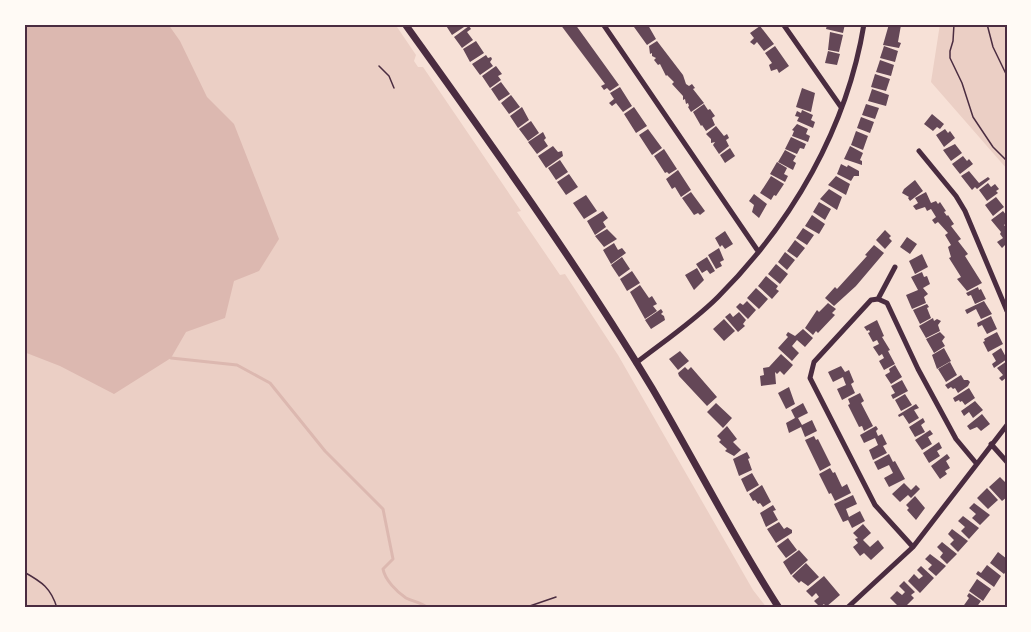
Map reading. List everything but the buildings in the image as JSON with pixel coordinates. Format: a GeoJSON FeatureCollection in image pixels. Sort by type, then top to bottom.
{"type":"FeatureCollection","features":[{"type":"Feature","properties":{"kind":"street"},"geometry":{"type":"LineString","coordinates":[[405,24],[508,168],[636,363],[757,574],[779,608]]}},
{"type":"Feature","properties":{"kind":"street"},"geometry":{"type":"LineString","coordinates":[[603,24],[758,251]]}},
{"type":"Feature","properties":{"kind":"street"},"geometry":{"type":"LineString","coordinates":[[783,24],[841,107]]}},
{"type":"Feature","properties":{"kind":"street"},"geometry":{"type":"LineString","coordinates":[[636,363],[717,298],[790,210],[830,135],[856,64],[864,24]]}},
{"type":"Feature","properties":{"kind":"street"},"geometry":{"type":"LineString","coordinates":[[919,151],[956,196],[965,211],[1007,311]]}},
{"type":"Feature","properties":{"kind":"street"},"geometry":{"type":"LineString","coordinates":[[920,167],[926,162]]}},
{"type":"Feature","properties":{"kind":"street"},"geometry":{"type":"LineString","coordinates":[[878,299],[895,267]]}},
{"type":"Feature","properties":{"kind":"street"},"geometry":{"type":"LineString","coordinates":[[913,547],[875,505],[810,378],[814,362],[871,300],[878,299],[887,303],[918,369],[956,439],[976,463]]}},
{"type":"Feature","properties":{"kind":"street"},"geometry":{"type":"LineString","coordinates":[[847,608],[913,547],[1007,425]]}},
{"type":"Feature","properties":{"kind":"street"},"geometry":{"type":"LineString","coordinates":[[991,444],[1007,462]]}},
{"type":"Feature","properties":{"kind":"path"},"geometry":{"type":"LineString","coordinates":[[954,24],[950,58],[965,89],[973,117],[993,147],[1007,161]]}},
{"type":"Feature","properties":{"kind":"path"},"geometry":{"type":"LineString","coordinates":[[987,24],[993,47],[1007,76]]}},
{"type":"Feature","properties":{"kind":"path"},"geometry":{"type":"LineString","coordinates":[[379,66],[389,76],[394,88]]}},
{"type":"Feature","properties":{"kind":"path"},"geometry":{"type":"LineString","coordinates":[[24,572],[39,580],[53,594],[57,608]]}},
{"type":"Feature","properties":{"kind":"path"},"geometry":{"type":"LineString","coordinates":[[524,608],[556,597]]}},
{"type":"Feature","properties":{"kind":"shaded area"},"geometry":{"type":"Polygon","coordinates":[[[24,24],[395,24],[416,55],[414,61],[418,67],[423,67],[521,211],[517,212],[560,275],[565,274],[618,355],[753,590],[767,608],[24,608],[24,24]]]}},
{"type":"Feature","properties":{"kind":"shaded area"},"geometry":{"type":"Polygon","coordinates":[[[24,24],[168,24],[180,41],[207,97],[234,124],[279,239],[259,271],[234,281],[225,318],[186,332],[171,358],[114,394],[60,366],[24,352],[24,24]]]}},
{"type":"Feature","properties":{"kind":"shaded area"},"geometry":{"type":"Polygon","coordinates":[[[940,24],[1007,24],[1007,169],[931,82],[940,24]]]}},
{"type":"Feature","properties":{"kind":"waterway"},"geometry":{"type":"LineString","coordinates":[[171,358],[237,365],[270,383],[325,451],[383,509],[393,559],[383,569],[384,573],[403,595],[428,608]]}}]}
